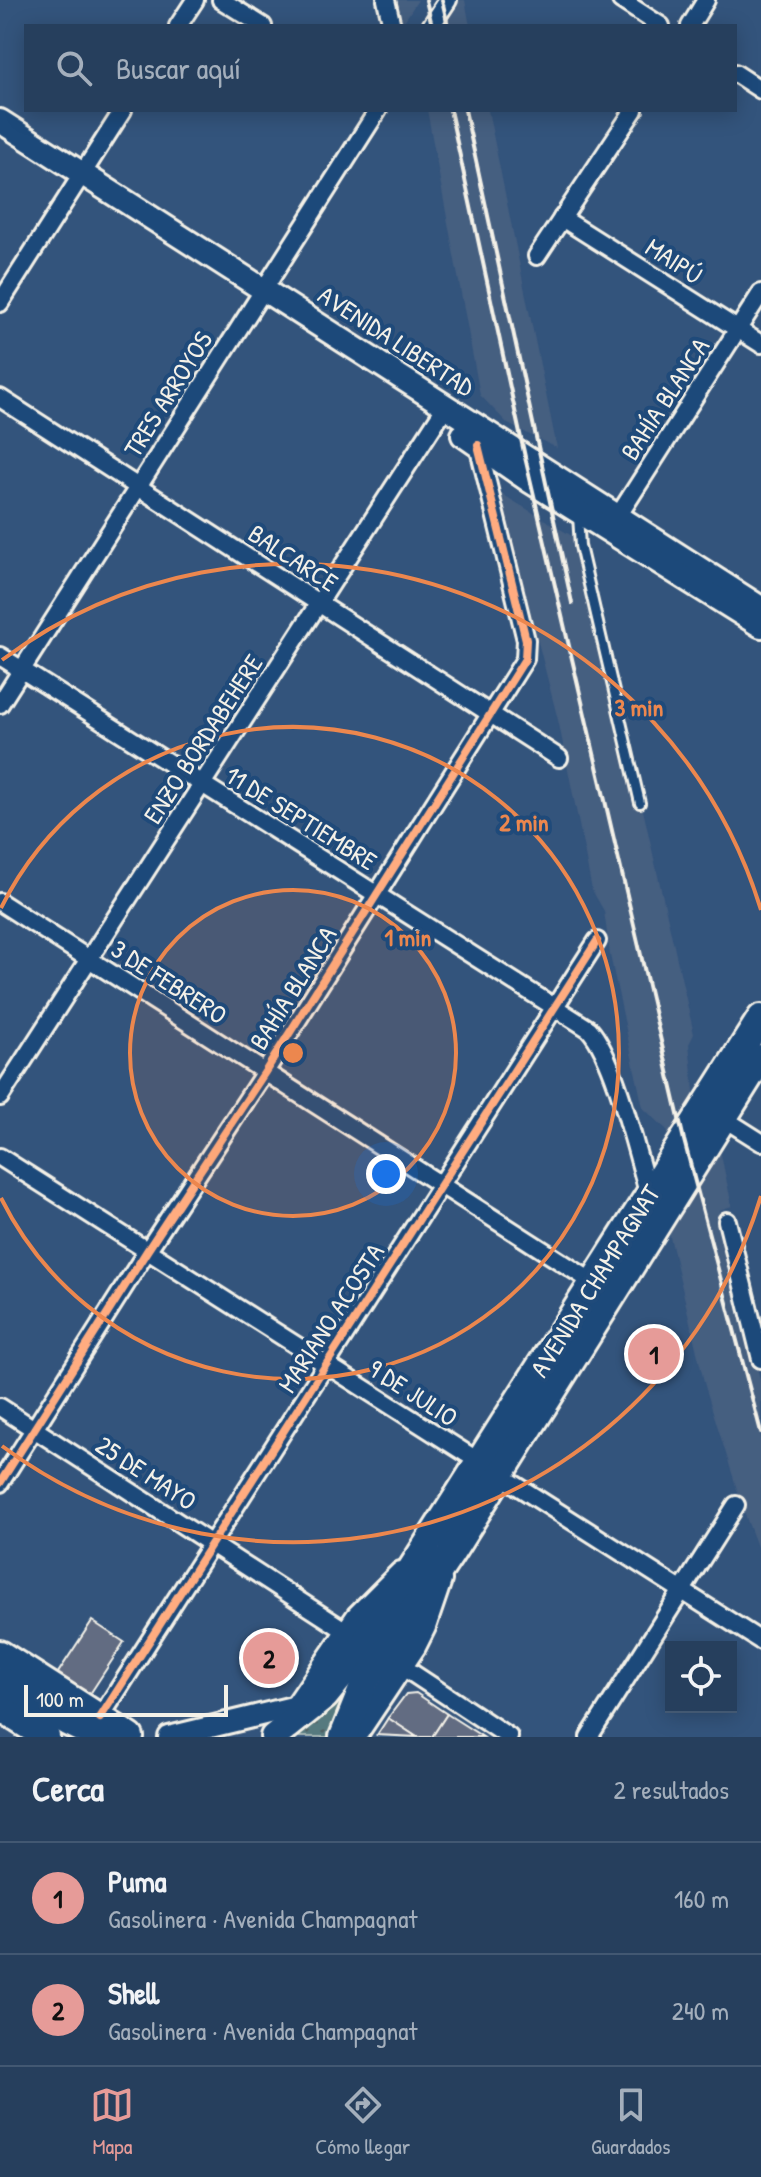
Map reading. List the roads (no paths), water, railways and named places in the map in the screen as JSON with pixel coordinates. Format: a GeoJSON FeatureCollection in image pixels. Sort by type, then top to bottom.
{"type":"FeatureCollection","features":[{"type":"Feature","properties":{"kind":"highway","name":"AVENIDA CHAMPAGNAT"},"geometry":{"type":"LineString","coordinates":[[489,1469],[594,1283],[761,1018]]}},
{"type":"Feature","properties":{"kind":"highway","name":"AVENIDA CHAMPAGNAT"},"geometry":{"type":"LineString","coordinates":[[350,1731],[365,1682],[439,1549],[761,1058]]}},
{"type":"Feature","properties":{"kind":"highway","name":"AVENIDA CHAMPAGNAT"},"geometry":{"type":"LineString","coordinates":[[272,1737],[325,1696],[439,1549]]}},
{"type":"Feature","properties":{"kind":"highway"},"geometry":{"type":"LineString","coordinates":[[0,1654],[79,1730]]}},
{"type":"Feature","properties":{"kind":"highway"},"geometry":{"type":"LineString","coordinates":[[0,1680],[79,1730]]}},
{"type":"Feature","properties":{"kind":"highway"},"geometry":{"type":"LineString","coordinates":[[297,1706],[325,1696]]}},
{"type":"Feature","properties":{"kind":"highway"},"geometry":{"type":"LineString","coordinates":[[0,1708],[79,1730],[130,1737]]}},
{"type":"Feature","properties":{"kind":"main road","name":"AVENIDA LIBERTAD"},"geometry":{"type":"LineString","coordinates":[[0,121],[78,180],[442,412],[761,626]]}},
{"type":"Feature","properties":{"kind":"main road","name":"AVENIDA LIBERTAD"},"geometry":{"type":"LineString","coordinates":[[0,139],[78,180]]}},
{"type":"Feature","properties":{"kind":"main road","name":"AVENIDA LIBERTAD"},"geometry":{"type":"LineString","coordinates":[[442,412],[478,445],[578,511],[613,524],[761,608]]}},
{"type":"Feature","properties":{"kind":"street"},"geometry":{"type":"LineString","coordinates":[[179,24],[195,0]]}},
{"type":"Feature","properties":{"kind":"street"},"geometry":{"type":"LineString","coordinates":[[221,0],[260,24]]}},
{"type":"Feature","properties":{"kind":"street"},"geometry":{"type":"LineString","coordinates":[[386,0],[392,24]]}},
{"type":"Feature","properties":{"kind":"street"},"geometry":{"type":"LineString","coordinates":[[432,24],[448,0]]}},
{"type":"Feature","properties":{"kind":"street"},"geometry":{"type":"LineString","coordinates":[[621,0],[658,24]]}},
{"type":"Feature","properties":{"kind":"street"},"geometry":{"type":"LineString","coordinates":[[691,24],[706,0]]}},
{"type":"Feature","properties":{"kind":"street"},"geometry":{"type":"LineString","coordinates":[[737,74],[761,90]]}},
{"type":"Feature","properties":{"kind":"street"},"geometry":{"type":"LineString","coordinates":[[0,303],[122,112]]}},
{"type":"Feature","properties":{"kind":"street","name":"TRES ARROYOS"},"geometry":{"type":"LineString","coordinates":[[0,704],[377,112]]}},
{"type":"Feature","properties":{"kind":"street"},"geometry":{"type":"LineString","coordinates":[[537,256],[633,112]]}},
{"type":"Feature","properties":{"kind":"street","name":"MAIPÚ"},"geometry":{"type":"LineString","coordinates":[[562,218],[761,344]]}},
{"type":"Feature","properties":{"kind":"street","name":"BAHÍA BLANCA"},"geometry":{"type":"LineString","coordinates":[[613,524],[761,293]]}},
{"type":"Feature","properties":{"kind":"street","name":"BALCARCE"},"geometry":{"type":"LineString","coordinates":[[0,398],[559,758]]}},
{"type":"Feature","properties":{"kind":"street","name":"ENZO BORDABEHERE"},"geometry":{"type":"LineString","coordinates":[[0,1097],[442,412]]}},
{"type":"Feature","properties":{"kind":"street","name":"BAHÍA BLANCA"},"geometry":{"type":"LineString","coordinates":[[0,1483],[265,1072],[525,659],[527,646],[478,445]]}},
{"type":"Feature","properties":{"kind":"street","name":"11 DE SEPTIEMBRE"},"geometry":{"type":"LineString","coordinates":[[0,656],[589,1029],[603,1048],[649,1195]]}},
{"type":"Feature","properties":{"kind":"street","name":"3 DE FEBRERO"},"geometry":{"type":"LineString","coordinates":[[0,902],[594,1283]]}},
{"type":"Feature","properties":{"kind":"street","name":"MARIANO ACOSTA"},"geometry":{"type":"LineString","coordinates":[[79,1730],[211,1543],[597,941]]}},
{"type":"Feature","properties":{"kind":"street"},"geometry":{"type":"LineString","coordinates":[[723,1118],[761,1142]]}},
{"type":"Feature","properties":{"kind":"street","name":"9 DE JULIO"},"geometry":{"type":"LineString","coordinates":[[0,1157],[761,1641]]}},
{"type":"Feature","properties":{"kind":"street"},"geometry":{"type":"LineString","coordinates":[[727,1221],[761,1359]]}},
{"type":"Feature","properties":{"kind":"street","name":"25 DE MAYO"},"geometry":{"type":"LineString","coordinates":[[0,1407],[346,1631]]}},
{"type":"Feature","properties":{"kind":"street"},"geometry":{"type":"LineString","coordinates":[[589,1737],[736,1505]]}},
{"type":"Feature","properties":{"kind":"street","name":"AVENIDA CHAMPAGNAT"},"geometry":{"type":"LineString","coordinates":[[272,1737],[297,1706],[346,1631],[373,1600],[439,1549]]}},
{"type":"Feature","properties":{"kind":"street","name":"AVENIDA CHAMPAGNAT"},"geometry":{"type":"LineString","coordinates":[[350,1731],[403,1667],[425,1627],[439,1549]]}},
{"type":"Feature","properties":{"kind":"street"},"geometry":{"type":"LineString","coordinates":[[403,1667],[509,1737]]}},
{"type":"Feature","properties":{"kind":"street"},"geometry":{"type":"LineString","coordinates":[[169,1737],[297,1706]]}},
{"type":"Feature","properties":{"kind":"lane"},"geometry":{"type":"LineString","coordinates":[[578,511],[580,546],[640,803]]}},
{"type":"Feature","properties":{"kind":"railway"},"geometry":{"type":"LineString","coordinates":[[426,0],[432,24]]}},
{"type":"Feature","properties":{"kind":"railway"},"geometry":{"type":"LineString","coordinates":[[442,0],[448,24]]}},
{"type":"Feature","properties":{"kind":"railway"},"geometry":{"type":"LineString","coordinates":[[450,112],[525,457],[684,1140],[761,1432]]}},
{"type":"Feature","properties":{"kind":"railway"},"geometry":{"type":"LineString","coordinates":[[465,112],[572,603]]}},
{"type":"Feature","properties":{"kind":"place","name":"Puma"},"geometry":{"type":"Point","coordinates":[654,1354]}},
{"type":"Feature","properties":{"kind":"place","name":"Shell"},"geometry":{"type":"Point","coordinates":[269,1658]}}]}
